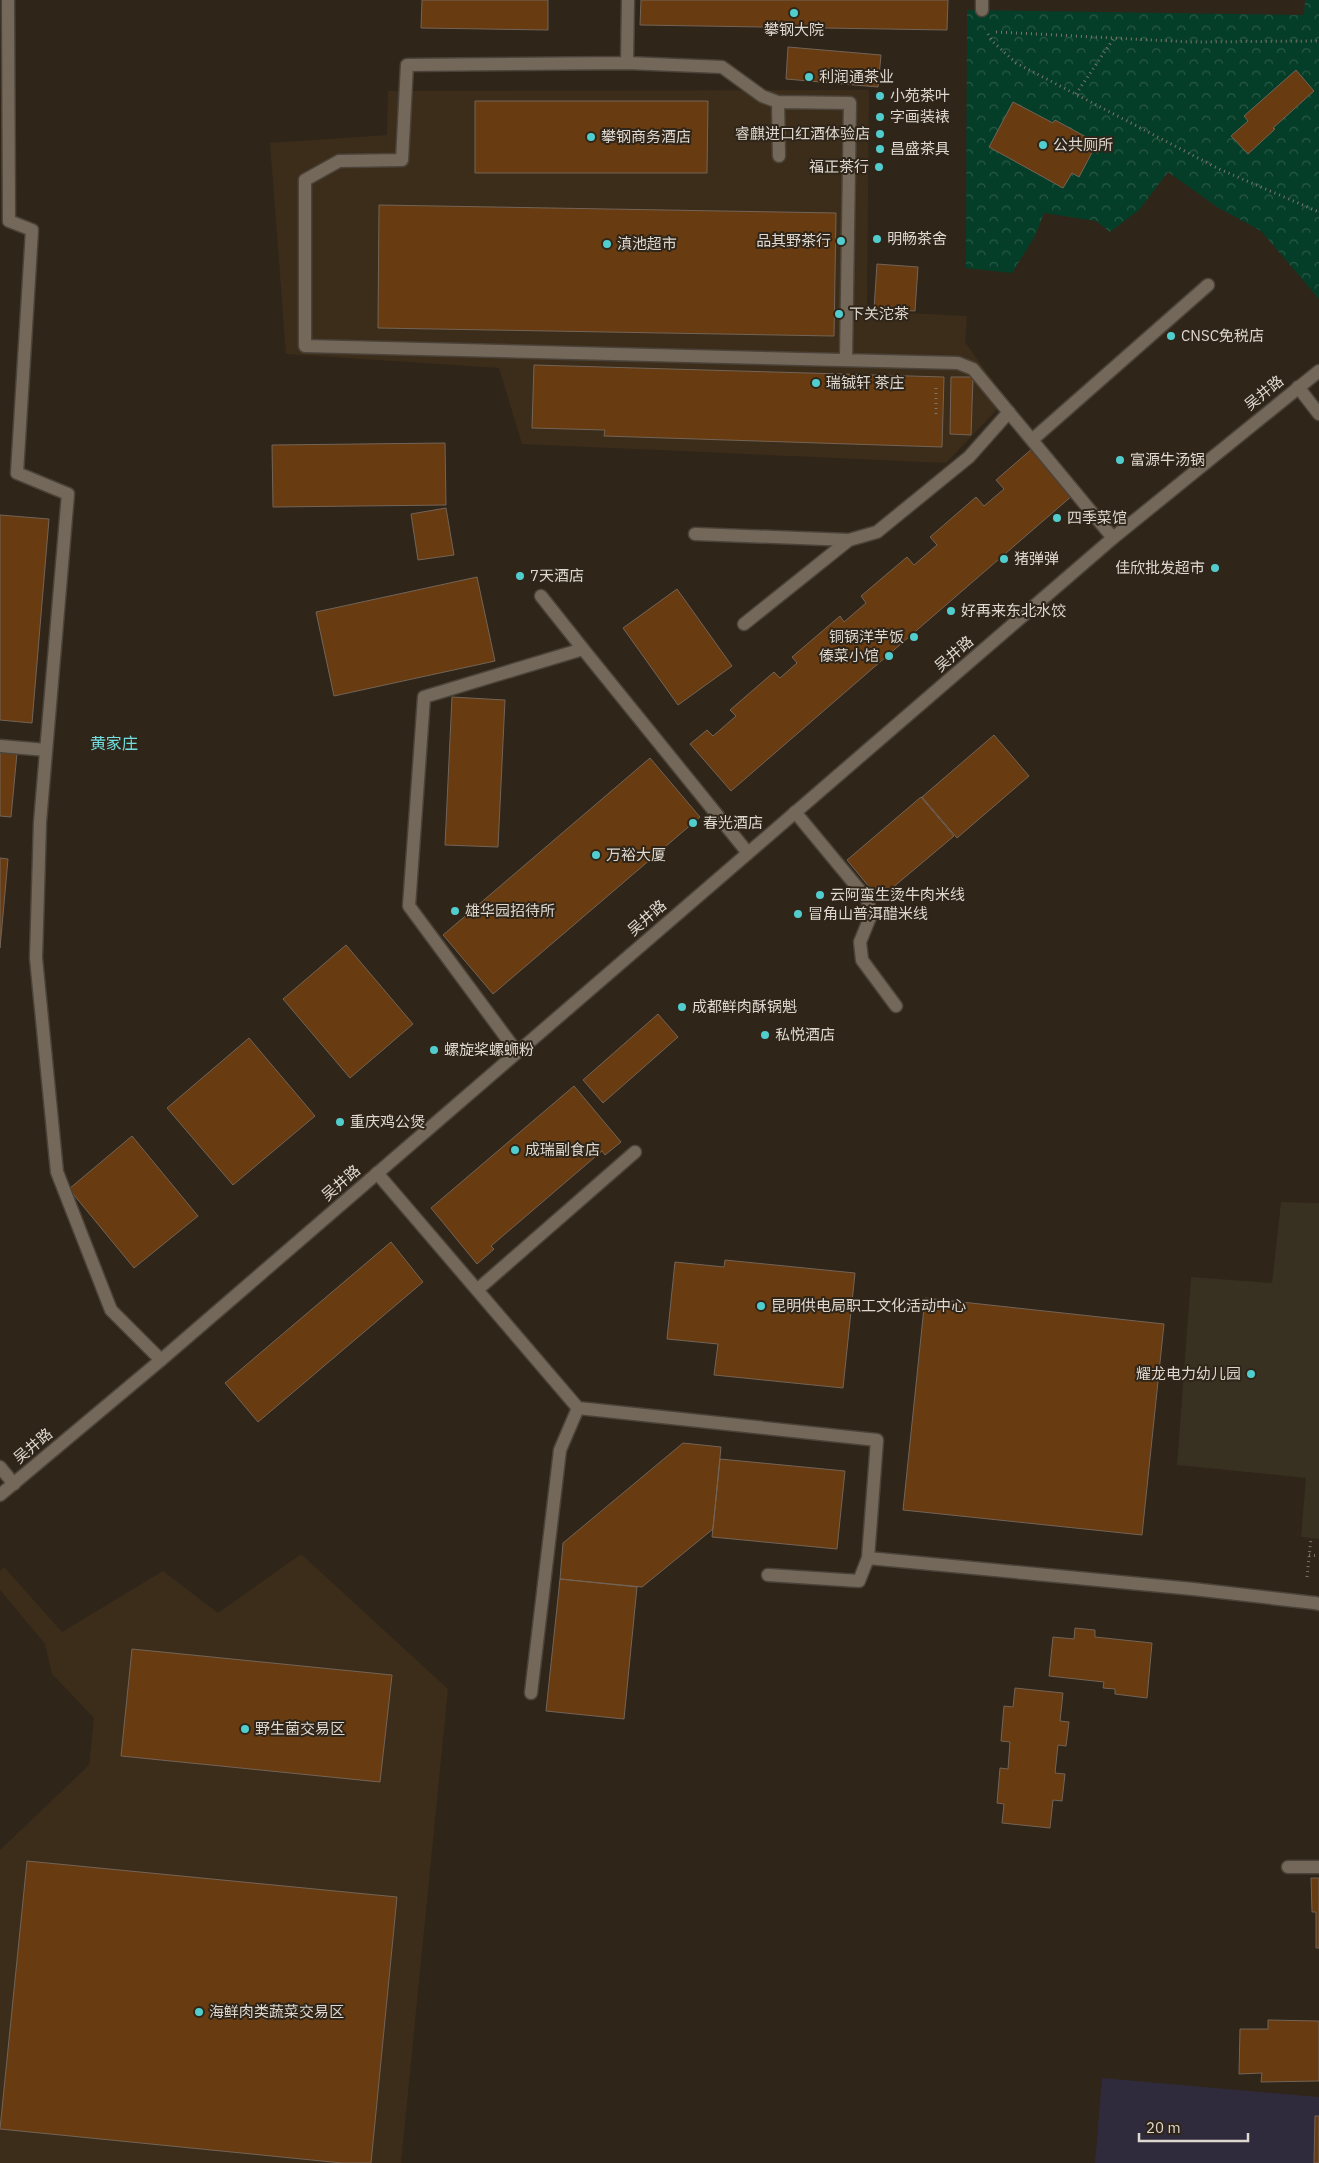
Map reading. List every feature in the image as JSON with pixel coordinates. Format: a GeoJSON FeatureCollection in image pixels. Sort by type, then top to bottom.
{"type":"FeatureCollection","features":[{"type":"Feature","properties":{"kind":"street"},"geometry":{"type":"LineString","coordinates":[[8,0],[9,221],[32,230],[17,473],[68,494],[40,822],[36,958],[57,1172],[111,1310],[161,1360]]}},
{"type":"Feature","properties":{"kind":"street"},"geometry":{"type":"LineString","coordinates":[[627,63],[628,0]]}},
{"type":"Feature","properties":{"kind":"street"},"geometry":{"type":"LineString","coordinates":[[846,359],[841,275],[850,103],[778,102],[762,96],[722,67],[627,63],[407,65],[402,160],[339,161],[304,180],[305,346],[958,363],[973,369],[1113,538]]}},
{"type":"Feature","properties":{"kind":"street"},"geometry":{"type":"LineString","coordinates":[[778,102],[779,156]]}},
{"type":"Feature","properties":{"kind":"street"},"geometry":{"type":"LineString","coordinates":[[1032,440],[1208,285]]}},
{"type":"Feature","properties":{"kind":"street","name":"吴井路"},"geometry":{"type":"LineString","coordinates":[[0,1495],[161,1360],[1113,538],[1298,386],[1319,371]]}},
{"type":"Feature","properties":{"kind":"street"},"geometry":{"type":"LineString","coordinates":[[1298,386],[1319,414]]}},
{"type":"Feature","properties":{"kind":"street"},"geometry":{"type":"LineString","coordinates":[[695,534],[849,540],[878,532],[969,457],[1009,412]]}},
{"type":"Feature","properties":{"kind":"street"},"geometry":{"type":"LineString","coordinates":[[744,624],[849,540]]}},
{"type":"Feature","properties":{"kind":"street"},"geometry":{"type":"LineString","coordinates":[[542,596],[748,853]]}},
{"type":"Feature","properties":{"kind":"street"},"geometry":{"type":"LineString","coordinates":[[517,1052],[410,906],[424,697],[583,649]]}},
{"type":"Feature","properties":{"kind":"street"},"geometry":{"type":"LineString","coordinates":[[0,746],[46,750]]}},
{"type":"Feature","properties":{"kind":"street"},"geometry":{"type":"LineString","coordinates":[[795,812],[867,899],[870,915],[860,942],[862,960],[896,1006]]}},
{"type":"Feature","properties":{"kind":"street"},"geometry":{"type":"LineString","coordinates":[[477,1290],[635,1152]]}},
{"type":"Feature","properties":{"kind":"street"},"geometry":{"type":"LineString","coordinates":[[377,1173],[578,1408],[877,1440],[868,1558],[859,1582],[768,1575]]}},
{"type":"Feature","properties":{"kind":"street"},"geometry":{"type":"LineString","coordinates":[[530,1693],[560,1450],[578,1408]]}},
{"type":"Feature","properties":{"kind":"street"},"geometry":{"type":"LineString","coordinates":[[0,1467],[14,1484]]}},
{"type":"Feature","properties":{"kind":"street"},"geometry":{"type":"LineString","coordinates":[[868,1558],[1317,1604]]}},
{"type":"Feature","properties":{"kind":"street"},"geometry":{"type":"LineString","coordinates":[[1288,1867],[1319,1867]]}},
{"type":"Feature","properties":{"kind":"path"},"geometry":{"type":"LineString","coordinates":[[1319,41],[1192,42],[986,31],[992,41],[1016,63],[1219,169],[1319,212]]}},
{"type":"Feature","properties":{"kind":"path"},"geometry":{"type":"LineString","coordinates":[[1076,94],[1114,38]]}},
{"type":"Feature","properties":{"kind":"path"},"geometry":{"type":"LineString","coordinates":[[936,386],[936,415]]}},
{"type":"Feature","properties":{"kind":"path"},"geometry":{"type":"LineString","coordinates":[[1301,1602],[1310,1555],[1311,1538]]}},
{"type":"Feature","properties":{"kind":"path"},"geometry":{"type":"LineString","coordinates":[[1310,1555],[1319,1556]]}},
{"type":"Feature","properties":{"kind":"shaded area"},"geometry":{"type":"Polygon","coordinates":[[[869,90],[867,311],[967,316],[965,342],[1006,400],[946,463],[522,444],[499,368],[286,354],[270,143],[387,135],[388,91],[869,90]]]}},
{"type":"Feature","properties":{"kind":"shaded area","name":"耀龙电力幼儿园"},"geometry":{"type":"Polygon","coordinates":[[[1281,1202],[1319,1203],[1319,1539],[1301,1537],[1306,1478],[1177,1465],[1191,1277],[1272,1283],[1281,1202]]]}},
{"type":"Feature","properties":{"kind":"shaded area"},"geometry":{"type":"Polygon","coordinates":[[[301,1554],[448,1689],[401,2163],[0,2163],[0,1850],[89,1765],[94,1718],[52,1674],[45,1644],[0,1590],[0,1571],[4,1567],[62,1632],[163,1571],[218,1613],[301,1554]]]}},
{"type":"Feature","properties":{"kind":"shaded area"},"geometry":{"type":"Polygon","coordinates":[[[1102,2078],[1319,2097],[1319,2163],[1095,2163],[1102,2078]]]}},
{"type":"Feature","properties":{"kind":"green space"},"geometry":{"type":"Polygon","coordinates":[[[1305,0],[1319,0],[1319,299],[1261,231],[1217,207],[1168,172],[1139,210],[1110,232],[1096,221],[1044,213],[1035,236],[1012,273],[966,268],[967,10],[1304,15],[1305,0]]]}},
{"type":"Feature","properties":{"kind":"building"},"geometry":{"type":"Polygon","coordinates":[[[422,0],[548,0],[548,30],[421,28],[422,0]]]}},
{"type":"Feature","properties":{"kind":"building","name":"攀钢大院"},"geometry":{"type":"Polygon","coordinates":[[[641,0],[948,0],[947,30],[640,25],[641,0]]]}},
{"type":"Feature","properties":{"kind":"building"},"geometry":{"type":"Polygon","coordinates":[[[788,47],[881,55],[878,87],[786,79],[788,47]]]}},
{"type":"Feature","properties":{"kind":"building"},"geometry":{"type":"Polygon","coordinates":[[[1296,70],[1314,91],[1273,128],[1275,129],[1248,154],[1231,136],[1248,121],[1244,116],[1296,70]]]}},
{"type":"Feature","properties":{"kind":"building","name":"攀钢商务酒店"},"geometry":{"type":"Polygon","coordinates":[[[475,101],[708,101],[707,173],[475,173],[475,101]]]}},
{"type":"Feature","properties":{"kind":"building","name":"公共厕所"},"geometry":{"type":"Polygon","coordinates":[[[1013,102],[1053,123],[1055,120],[1097,143],[1079,177],[1072,173],[1063,188],[989,147],[1013,102]]]}},
{"type":"Feature","properties":{"kind":"building","name":"滇池超市"},"geometry":{"type":"Polygon","coordinates":[[[379,205],[836,213],[834,336],[378,328],[379,205]]]}},
{"type":"Feature","properties":{"kind":"building"},"geometry":{"type":"Polygon","coordinates":[[[877,264],[918,267],[915,311],[874,309],[877,264]]]}},
{"type":"Feature","properties":{"kind":"building"},"geometry":{"type":"Polygon","coordinates":[[[534,365],[944,377],[942,447],[604,436],[605,430],[532,428],[534,365]]]}},
{"type":"Feature","properties":{"kind":"building"},"geometry":{"type":"Polygon","coordinates":[[[951,377],[973,377],[971,435],[950,434],[951,377]]]}},
{"type":"Feature","properties":{"kind":"building"},"geometry":{"type":"Polygon","coordinates":[[[445,443],[446,505],[273,507],[272,445],[445,443]]]}},
{"type":"Feature","properties":{"kind":"building"},"geometry":{"type":"Polygon","coordinates":[[[1033,448],[1073,495],[731,791],[690,744],[707,730],[713,736],[736,716],[730,710],[774,672],[780,678],[797,663],[792,657],[840,616],[844,622],[866,603],[861,596],[907,557],[914,565],[937,545],[930,537],[976,497],[984,506],[1004,489],[996,480],[1033,448]]]}},
{"type":"Feature","properties":{"kind":"building"},"geometry":{"type":"Polygon","coordinates":[[[446,508],[454,555],[418,560],[411,514],[446,508]]]}},
{"type":"Feature","properties":{"kind":"building"},"geometry":{"type":"Polygon","coordinates":[[[0,515],[49,519],[32,723],[0,720],[0,515]]]}},
{"type":"Feature","properties":{"kind":"building"},"geometry":{"type":"Polygon","coordinates":[[[477,577],[495,661],[334,696],[316,612],[477,577]]]}},
{"type":"Feature","properties":{"kind":"building"},"geometry":{"type":"Polygon","coordinates":[[[677,589],[732,666],[678,705],[623,628],[677,589]]]}},
{"type":"Feature","properties":{"kind":"building"},"geometry":{"type":"Polygon","coordinates":[[[452,697],[505,700],[498,847],[445,845],[452,697]]]}},
{"type":"Feature","properties":{"kind":"building"},"geometry":{"type":"Polygon","coordinates":[[[994,735],[1029,776],[957,838],[922,797],[994,735]]]}},
{"type":"Feature","properties":{"kind":"building"},"geometry":{"type":"Polygon","coordinates":[[[0,752],[17,753],[11,817],[0,816],[0,752]]]}},
{"type":"Feature","properties":{"kind":"building","name":"万裕大厦"},"geometry":{"type":"Polygon","coordinates":[[[650,758],[700,817],[493,994],[443,935],[650,758]]]}},
{"type":"Feature","properties":{"kind":"building"},"geometry":{"type":"Polygon","coordinates":[[[921,797],[954,836],[879,899],[847,860],[921,797]]]}},
{"type":"Feature","properties":{"kind":"building"},"geometry":{"type":"Polygon","coordinates":[[[0,858],[8,859],[0,948],[0,858]]]}},
{"type":"Feature","properties":{"kind":"building"},"geometry":{"type":"Polygon","coordinates":[[[346,945],[413,1024],[350,1078],[283,999],[346,945]]]}},
{"type":"Feature","properties":{"kind":"building"},"geometry":{"type":"Polygon","coordinates":[[[658,1014],[678,1037],[603,1103],[583,1080],[658,1014]]]}},
{"type":"Feature","properties":{"kind":"building"},"geometry":{"type":"Polygon","coordinates":[[[249,1038],[315,1116],[233,1185],[167,1108],[249,1038]]]}},
{"type":"Feature","properties":{"kind":"building"},"geometry":{"type":"Polygon","coordinates":[[[574,1086],[621,1142],[605,1155],[602,1151],[491,1246],[494,1249],[477,1264],[431,1208],[574,1086]]]}},
{"type":"Feature","properties":{"kind":"building"},"geometry":{"type":"Polygon","coordinates":[[[132,1136],[198,1216],[134,1268],[69,1189],[132,1136]]]}},
{"type":"Feature","properties":{"kind":"building"},"geometry":{"type":"Polygon","coordinates":[[[391,1242],[423,1282],[258,1422],[225,1383],[391,1242]]]}},
{"type":"Feature","properties":{"kind":"building","name":"昆明供电局职工文化活动中心"},"geometry":{"type":"Polygon","coordinates":[[[725,1260],[855,1273],[843,1388],[714,1375],[718,1344],[667,1339],[675,1262],[724,1267],[725,1260]]]}},
{"type":"Feature","properties":{"kind":"building"},"geometry":{"type":"Polygon","coordinates":[[[925,1298],[1164,1324],[1142,1535],[903,1510],[925,1298]]]}},
{"type":"Feature","properties":{"kind":"building"},"geometry":{"type":"Polygon","coordinates":[[[683,1443],[721,1447],[713,1529],[642,1587],[560,1579],[563,1543],[683,1443]]]}},
{"type":"Feature","properties":{"kind":"building"},"geometry":{"type":"Polygon","coordinates":[[[720,1459],[845,1471],[837,1549],[712,1537],[720,1459]]]}},
{"type":"Feature","properties":{"kind":"building"},"geometry":{"type":"Polygon","coordinates":[[[560,1579],[637,1587],[624,1719],[546,1711],[560,1579]]]}},
{"type":"Feature","properties":{"kind":"building"},"geometry":{"type":"Polygon","coordinates":[[[1075,1628],[1095,1630],[1095,1637],[1152,1643],[1147,1698],[1115,1694],[1115,1689],[1103,1688],[1104,1682],[1049,1676],[1053,1637],[1074,1639],[1075,1628]]]}},
{"type":"Feature","properties":{"kind":"building"},"geometry":{"type":"Polygon","coordinates":[[[132,1649],[392,1675],[380,1782],[121,1756],[132,1649]]]}},
{"type":"Feature","properties":{"kind":"building"},"geometry":{"type":"Polygon","coordinates":[[[1015,1688],[1063,1693],[1060,1721],[1069,1722],[1066,1746],[1058,1745],[1055,1773],[1065,1774],[1062,1801],[1053,1800],[1050,1828],[1002,1823],[1004,1804],[997,1803],[1000,1768],[1008,1769],[1010,1742],[1001,1741],[1004,1706],[1013,1707],[1015,1688]]]}},
{"type":"Feature","properties":{"kind":"building","name":"海鲜肉类蔬菜交易区"},"geometry":{"type":"Polygon","coordinates":[[[27,1861],[397,1897],[371,2163],[342,2163],[0,2129],[27,1861]]]}},
{"type":"Feature","properties":{"kind":"building"},"geometry":{"type":"Polygon","coordinates":[[[1311,1878],[1319,1878],[1319,1948],[1316,1948],[1316,1912],[1312,1912],[1311,1878]]]}},
{"type":"Feature","properties":{"kind":"building"},"geometry":{"type":"Polygon","coordinates":[[[1268,2020],[1319,2021],[1319,2081],[1261,2082],[1262,2073],[1239,2074],[1240,2029],[1268,2029],[1268,2020]]]}},
{"type":"Feature","properties":{"kind":"building"},"geometry":{"type":"Polygon","coordinates":[[[1315,2116],[1319,2116],[1319,2163],[1314,2163],[1315,2116]]]}},
{"type":"Feature","properties":{"kind":"place","name":"攀钢大院"},"geometry":{"type":"Point","coordinates":[794,13]}},
{"type":"Feature","properties":{"kind":"place","name":"利润通茶业"},"geometry":{"type":"Point","coordinates":[809,77]}},
{"type":"Feature","properties":{"kind":"place","name":"小苑茶叶"},"geometry":{"type":"Point","coordinates":[880,96]}},
{"type":"Feature","properties":{"kind":"place","name":"字画装裱"},"geometry":{"type":"Point","coordinates":[880,117]}},
{"type":"Feature","properties":{"kind":"place","name":"睿麒进口红酒体验店"},"geometry":{"type":"Point","coordinates":[880,134]}},
{"type":"Feature","properties":{"kind":"place","name":"攀钢商务酒店"},"geometry":{"type":"Point","coordinates":[591,137]}},
{"type":"Feature","properties":{"kind":"place","name":"公共厕所"},"geometry":{"type":"Point","coordinates":[1043,145]}},
{"type":"Feature","properties":{"kind":"place","name":"昌盛茶具"},"geometry":{"type":"Point","coordinates":[880,149]}},
{"type":"Feature","properties":{"kind":"place","name":"福正茶行"},"geometry":{"type":"Point","coordinates":[879,167]}},
{"type":"Feature","properties":{"kind":"place","name":"明畅茶舍"},"geometry":{"type":"Point","coordinates":[877,239]}},
{"type":"Feature","properties":{"kind":"place","name":"品其野茶行"},"geometry":{"type":"Point","coordinates":[841,241]}},
{"type":"Feature","properties":{"kind":"place","name":"滇池超市"},"geometry":{"type":"Point","coordinates":[607,244]}},
{"type":"Feature","properties":{"kind":"place","name":"下关沱茶"},"geometry":{"type":"Point","coordinates":[839,314]}},
{"type":"Feature","properties":{"kind":"place","name":"CNSC免税店"},"geometry":{"type":"Point","coordinates":[1171,336]}},
{"type":"Feature","properties":{"kind":"place","name":"瑞铖轩 茶庄"},"geometry":{"type":"Point","coordinates":[816,383]}},
{"type":"Feature","properties":{"kind":"place","name":"富源牛汤锅"},"geometry":{"type":"Point","coordinates":[1120,460]}},
{"type":"Feature","properties":{"kind":"place","name":"四季菜馆"},"geometry":{"type":"Point","coordinates":[1057,518]}},
{"type":"Feature","properties":{"kind":"place","name":"猪弹弹"},"geometry":{"type":"Point","coordinates":[1004,559]}},
{"type":"Feature","properties":{"kind":"place","name":"佳欣批发超市"},"geometry":{"type":"Point","coordinates":[1215,568]}},
{"type":"Feature","properties":{"kind":"place","name":"7天酒店"},"geometry":{"type":"Point","coordinates":[520,576]}},
{"type":"Feature","properties":{"kind":"place","name":"好再来东北水饺"},"geometry":{"type":"Point","coordinates":[951,611]}},
{"type":"Feature","properties":{"kind":"place","name":"铜锅洋芋饭"},"geometry":{"type":"Point","coordinates":[914,637]}},
{"type":"Feature","properties":{"kind":"place","name":"傣菜小馆"},"geometry":{"type":"Point","coordinates":[889,656]}},
{"type":"Feature","properties":{"kind":"place","name":"春光酒店"},"geometry":{"type":"Point","coordinates":[693,823]}},
{"type":"Feature","properties":{"kind":"place","name":"万裕大厦"},"geometry":{"type":"Point","coordinates":[596,855]}},
{"type":"Feature","properties":{"kind":"place","name":"云阿蛮生烫牛肉米线"},"geometry":{"type":"Point","coordinates":[820,895]}},
{"type":"Feature","properties":{"kind":"place","name":"雄华园招待所"},"geometry":{"type":"Point","coordinates":[455,911]}},
{"type":"Feature","properties":{"kind":"place","name":"冒角山普洱醋米线"},"geometry":{"type":"Point","coordinates":[798,914]}},
{"type":"Feature","properties":{"kind":"place","name":"成都鲜肉酥锅魁"},"geometry":{"type":"Point","coordinates":[682,1007]}},
{"type":"Feature","properties":{"kind":"place","name":"私悦酒店"},"geometry":{"type":"Point","coordinates":[765,1035]}},
{"type":"Feature","properties":{"kind":"place","name":"螺旋桨螺蛳粉"},"geometry":{"type":"Point","coordinates":[434,1050]}},
{"type":"Feature","properties":{"kind":"place","name":"重庆鸡公煲"},"geometry":{"type":"Point","coordinates":[340,1122]}},
{"type":"Feature","properties":{"kind":"place","name":"成瑞副食店"},"geometry":{"type":"Point","coordinates":[515,1150]}},
{"type":"Feature","properties":{"kind":"place","name":"昆明供电局职工文化活动中心"},"geometry":{"type":"Point","coordinates":[761,1306]}},
{"type":"Feature","properties":{"kind":"place","name":"耀龙电力幼儿园"},"geometry":{"type":"Point","coordinates":[1251,1374]}},
{"type":"Feature","properties":{"kind":"place","name":"野生菌交易区"},"geometry":{"type":"Point","coordinates":[245,1729]}},
{"type":"Feature","properties":{"kind":"place","name":"海鲜肉类蔬菜交易区"},"geometry":{"type":"Point","coordinates":[199,2012]}},
{"type":"Feature","properties":{"kind":"district","name":"黄家庄"},"geometry":{"type":"Point","coordinates":[114,743]}}]}
